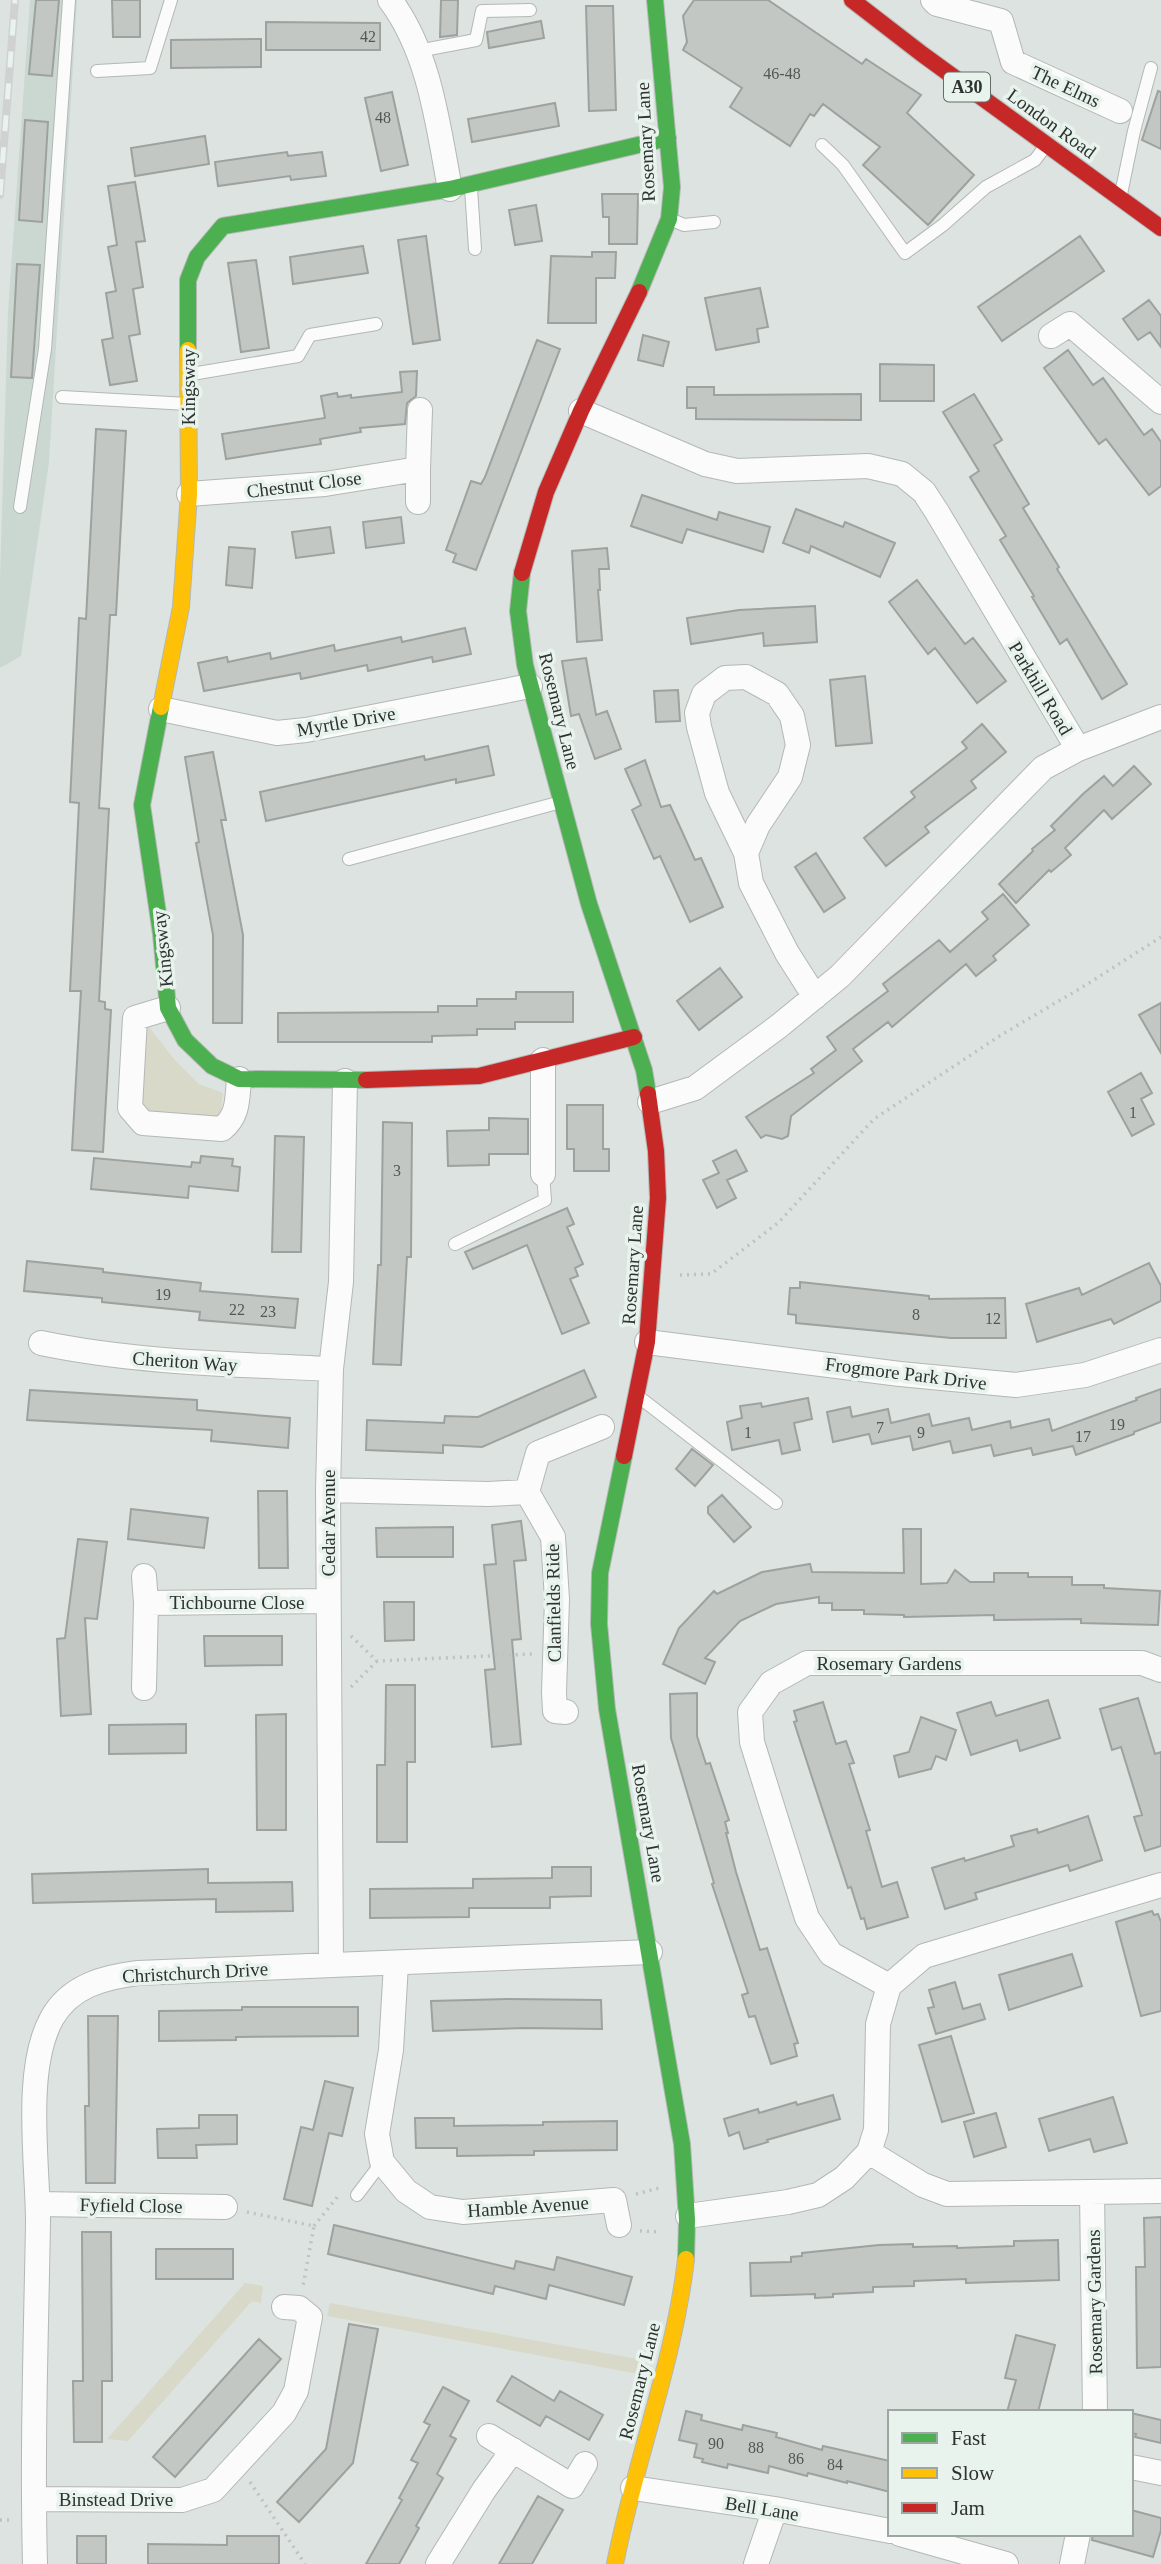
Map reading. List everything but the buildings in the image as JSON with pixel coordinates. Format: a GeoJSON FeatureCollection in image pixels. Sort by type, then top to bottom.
{"type":"FeatureCollection","features":[{"type":"Feature","properties":{"kind":"street"},"geometry":{"type":"LineString","coordinates":[[390,0],[401,14],[418,51],[460,186]]}},
{"type":"Feature","properties":{"kind":"street","name":"Rosemary Lane"},"geometry":{"type":"LineString","coordinates":[[615,2564],[678,2309],[687,2247],[679,2224],[682,2144],[607,1709],[599,1623],[600,1573],[647,1342],[658,1198],[656,1151],[650,1102],[634,1037],[589,904],[530,686],[518,611],[523,564],[546,492],[581,411],[638,294],[669,219],[672,187],[655,0]]}},
{"type":"Feature","properties":{"kind":"street","name":"London Road"},"geometry":{"type":"LineString","coordinates":[[852,0],[904,41],[1161,228]]}},
{"type":"Feature","properties":{"kind":"street","name":"The Elms"},"geometry":{"type":"LineString","coordinates":[[933,0],[937,4],[1002,21],[1013,62],[1120,111]]}},
{"type":"Feature","properties":{"kind":"street","name":"Kingsway"},"geometry":{"type":"LineString","coordinates":[[634,1037],[479,1076],[345,1081],[239,1079],[212,1066],[185,1040],[168,1008],[161,934],[142,805],[181,607],[189,494],[188,280],[197,257],[223,226],[460,186],[668,138]]}},
{"type":"Feature","properties":{"kind":"street"},"geometry":{"type":"LineString","coordinates":[[1051,336],[1070,324],[1161,402]]}},
{"type":"Feature","properties":{"kind":"street"},"geometry":{"type":"LineString","coordinates":[[418,502],[420,410]]}},
{"type":"Feature","properties":{"kind":"street","name":"Parkhill Road"},"geometry":{"type":"LineString","coordinates":[[581,411],[705,464],[737,471],[868,467],[902,474],[924,492],[937,512],[1077,749],[1043,768],[840,976],[695,1088],[650,1102]]}},
{"type":"Feature","properties":{"kind":"street","name":"Chestnut Close"},"geometry":{"type":"LineString","coordinates":[[189,494],[325,484],[418,468]]}},
{"type":"Feature","properties":{"kind":"street"},"geometry":{"type":"LineString","coordinates":[[747,853],[758,825],[790,777],[798,746],[792,716],[777,694],[746,677],[725,678],[704,694],[697,713],[717,793],[747,853],[751,883],[787,953],[815,996]]}},
{"type":"Feature","properties":{"kind":"street","name":"Myrtle Drive"},"geometry":{"type":"LineString","coordinates":[[161,709],[277,733],[306,730],[530,686]]}},
{"type":"Feature","properties":{"kind":"street"},"geometry":{"type":"LineString","coordinates":[[1077,749],[1161,717]]}},
{"type":"Feature","properties":{"kind":"street","name":"Kingsway"},"geometry":{"type":"LineString","coordinates":[[168,1008],[135,1018],[130,1108],[143,1123],[222,1129],[232,1121],[237,1107],[239,1079]]}},
{"type":"Feature","properties":{"kind":"street"},"geometry":{"type":"LineString","coordinates":[[543,1060],[543,1174]]}},
{"type":"Feature","properties":{"kind":"street","name":"Cedar Avenue"},"geometry":{"type":"LineString","coordinates":[[331,1965],[327,1490],[331,1369],[341,1282],[345,1081]]}},
{"type":"Feature","properties":{"kind":"street","name":"Frogmore Park Drive"},"geometry":{"type":"LineString","coordinates":[[647,1342],[900,1374],[1016,1385],[1085,1375],[1161,1350]]}},
{"type":"Feature","properties":{"kind":"street","name":"Cheriton Way"},"geometry":{"type":"LineString","coordinates":[[41,1343],[109,1356],[331,1369]]}},
{"type":"Feature","properties":{"kind":"street"},"geometry":{"type":"LineString","coordinates":[[327,1490],[488,1494],[527,1492],[538,1453],[602,1427]]}},
{"type":"Feature","properties":{"kind":"street","name":"Clanfields Ride"},"geometry":{"type":"LineString","coordinates":[[527,1492],[553,1537],[557,1599],[555,1711],[566,1712]]}},
{"type":"Feature","properties":{"kind":"street","name":"Tichbourne Close"},"geometry":{"type":"LineString","coordinates":[[144,1576],[144,1688]]}},
{"type":"Feature","properties":{"kind":"street","name":"Tichbourne Close"},"geometry":{"type":"LineString","coordinates":[[146,1603],[328,1607]]}},
{"type":"Feature","properties":{"kind":"street","name":"Rosemary Gardens"},"geometry":{"type":"LineString","coordinates":[[889,1986],[831,1954],[807,1918],[752,1742],[750,1712],[771,1683],[807,1663],[1142,1663],[1161,1670]]}},
{"type":"Feature","properties":{"kind":"street"},"geometry":{"type":"LineString","coordinates":[[679,2224],[818,2195],[844,2178],[869,2151],[876,2130],[878,2024],[889,1986],[924,1956],[1161,1885]]}},
{"type":"Feature","properties":{"kind":"street","name":"Christchurch Drive"},"geometry":{"type":"LineString","coordinates":[[35,2564],[38,2204],[35,2102],[38,2054],[53,2016],[68,1998],[89,1984],[117,1976],[650,1952]]}},
{"type":"Feature","properties":{"kind":"street"},"geometry":{"type":"LineString","coordinates":[[382,2162],[377,2134],[391,2050],[396,1964]]}},
{"type":"Feature","properties":{"kind":"street"},"geometry":{"type":"LineString","coordinates":[[869,2151],[923,2185],[947,2194],[1161,2191]]}},
{"type":"Feature","properties":{"kind":"street","name":"Hamble Avenue"},"geometry":{"type":"LineString","coordinates":[[382,2162],[406,2191],[429,2207],[463,2213],[614,2200],[619,2225]]}},
{"type":"Feature","properties":{"kind":"street","name":"Rosemary Gardens"},"geometry":{"type":"LineString","coordinates":[[1092,2192],[1095,2410]]}},
{"type":"Feature","properties":{"kind":"street","name":"Fyfield Close"},"geometry":{"type":"LineString","coordinates":[[38,2204],[225,2207]]}},
{"type":"Feature","properties":{"kind":"street","name":"Binstead Drive"},"geometry":{"type":"LineString","coordinates":[[35,2499],[182,2500],[212,2490],[284,2413],[296,2391],[310,2317],[292,2307]]}},
{"type":"Feature","properties":{"kind":"street"},"geometry":{"type":"LineString","coordinates":[[489,2435],[572,2486],[585,2464]]}},
{"type":"Feature","properties":{"kind":"street"},"geometry":{"type":"LineString","coordinates":[[438,2564],[484,2490],[513,2450]]}},
{"type":"Feature","properties":{"kind":"street"},"geometry":{"type":"LineString","coordinates":[[1133,2467],[1161,2473]]}},
{"type":"Feature","properties":{"kind":"street","name":"Bell Lane"},"geometry":{"type":"LineString","coordinates":[[633,2488],[775,2509],[888,2532]]}},
{"type":"Feature","properties":{"kind":"street"},"geometry":{"type":"LineString","coordinates":[[756,2564],[775,2509]]}},
{"type":"Feature","properties":{"kind":"street"},"geometry":{"type":"LineString","coordinates":[[907,2536],[1006,2564]]}},
{"type":"Feature","properties":{"kind":"street"},"geometry":{"type":"LineString","coordinates":[[1072,2564],[1078,2536]]}},
{"type":"Feature","properties":{"kind":"lane"},"geometry":{"type":"LineString","coordinates":[[20,507],[45,349],[69,0]]}},
{"type":"Feature","properties":{"kind":"lane"},"geometry":{"type":"LineString","coordinates":[[97,72],[150,68],[171,0]]}},
{"type":"Feature","properties":{"kind":"lane"},"geometry":{"type":"LineString","coordinates":[[418,51],[476,40],[482,12],[530,10]]}},
{"type":"Feature","properties":{"kind":"lane"},"geometry":{"type":"LineString","coordinates":[[1120,198],[1151,68]]}},
{"type":"Feature","properties":{"kind":"lane"},"geometry":{"type":"LineString","coordinates":[[822,145],[843,165],[905,253],[943,225],[986,187],[1034,160],[1046,145]]}},
{"type":"Feature","properties":{"kind":"lane"},"geometry":{"type":"LineString","coordinates":[[460,186],[475,249]]}},
{"type":"Feature","properties":{"kind":"lane"},"geometry":{"type":"LineString","coordinates":[[669,219],[684,225],[714,222]]}},
{"type":"Feature","properties":{"kind":"lane"},"geometry":{"type":"LineString","coordinates":[[189,375],[298,356],[310,335],[376,324]]}},
{"type":"Feature","properties":{"kind":"lane"},"geometry":{"type":"LineString","coordinates":[[62,397],[188,404]]}},
{"type":"Feature","properties":{"kind":"lane"},"geometry":{"type":"LineString","coordinates":[[349,859],[561,802]]}},
{"type":"Feature","properties":{"kind":"lane"},"geometry":{"type":"LineString","coordinates":[[455,1244],[544,1200],[543,1174]]}},
{"type":"Feature","properties":{"kind":"lane"},"geometry":{"type":"LineString","coordinates":[[636,1395],[776,1503]]}},
{"type":"Feature","properties":{"kind":"lane"},"geometry":{"type":"LineString","coordinates":[[357,2195],[382,2162]]}},
{"type":"Feature","properties":{"kind":"path"},"geometry":{"type":"LineString","coordinates":[[672,1275],[711,1274],[778,1223],[874,1119],[1001,1035],[1161,937]]}},
{"type":"Feature","properties":{"kind":"path"},"geometry":{"type":"LineString","coordinates":[[328,1607],[377,1661],[555,1653]]}},
{"type":"Feature","properties":{"kind":"path"},"geometry":{"type":"LineString","coordinates":[[614,2200],[668,2186]]}},
{"type":"Feature","properties":{"kind":"path"},"geometry":{"type":"LineString","coordinates":[[292,2307],[314,2226],[338,2196],[357,2195]]}},
{"type":"Feature","properties":{"kind":"path"},"geometry":{"type":"LineString","coordinates":[[225,2207],[314,2226]]}},
{"type":"Feature","properties":{"kind":"path"},"geometry":{"type":"LineString","coordinates":[[619,2225],[631,2231],[679,2224]]}},
{"type":"Feature","properties":{"kind":"path"},"geometry":{"type":"LineString","coordinates":[[231,2471],[251,2482],[305,2564]]}},
{"type":"Feature","properties":{"kind":"shaded area"},"geometry":{"type":"Polygon","coordinates":[[[30,0],[77,0],[49,462],[21,656],[0,668],[8,312],[30,0]]]}},
{"type":"Feature","properties":{"kind":"green space"},"geometry":{"type":"Polygon","coordinates":[[[149,1027],[175,1060],[199,1084],[223,1093],[220,1120],[152,1117],[137,1106],[141,1033],[149,1027]]]}},
{"type":"Feature","properties":{"kind":"green space"},"geometry":{"type":"Polygon","coordinates":[[[245,2283],[263,2286],[261,2303],[252,2301],[128,2441],[107,2439],[245,2283]]]}},
{"type":"Feature","properties":{"kind":"green space"},"geometry":{"type":"Polygon","coordinates":[[[330,2303],[643,2360],[639,2374],[327,2316],[330,2303]]]}},
{"type":"Feature","properties":{"kind":"railway"},"geometry":{"type":"LineString","coordinates":[[0,195],[15,0]]}},
{"type":"Feature","properties":{"kind":"traffic: fast"},"geometry":{"type":"LineString","coordinates":[[639,292],[669,219],[672,187],[655,0]]}},
{"type":"Feature","properties":{"kind":"traffic: fast"},"geometry":{"type":"LineString","coordinates":[[188,350],[188,280],[197,257],[223,226],[450,189],[668,138]]}},
{"type":"Feature","properties":{"kind":"traffic: fast"},"geometry":{"type":"LineString","coordinates":[[522,573],[518,611],[525,665],[589,904],[644,1070],[648,1094]]}},
{"type":"Feature","properties":{"kind":"traffic: fast"},"geometry":{"type":"LineString","coordinates":[[161,707],[142,805],[161,934],[168,1008],[185,1040],[212,1066],[239,1079],[366,1080]]}},
{"type":"Feature","properties":{"kind":"traffic: fast"},"geometry":{"type":"LineString","coordinates":[[624,1456],[600,1573],[599,1624],[607,1709],[682,2144],[687,2220],[686,2259]]}},
{"type":"Feature","properties":{"kind":"traffic: slow"},"geometry":{"type":"LineString","coordinates":[[161,707],[181,607],[189,494],[188,350]]}},
{"type":"Feature","properties":{"kind":"traffic: slow"},"geometry":{"type":"LineString","coordinates":[[615,2564],[673,2336],[686,2259]]}},
{"type":"Feature","properties":{"kind":"traffic: jam"},"geometry":{"type":"LineString","coordinates":[[852,0],[1161,228]]}},
{"type":"Feature","properties":{"kind":"traffic: jam"},"geometry":{"type":"LineString","coordinates":[[522,573],[546,492],[581,411],[639,292]]}},
{"type":"Feature","properties":{"kind":"traffic: jam"},"geometry":{"type":"LineString","coordinates":[[366,1080],[479,1076],[634,1037]]}},
{"type":"Feature","properties":{"kind":"traffic: jam"},"geometry":{"type":"LineString","coordinates":[[624,1456],[647,1342],[658,1198],[656,1151],[648,1094]]}}]}
